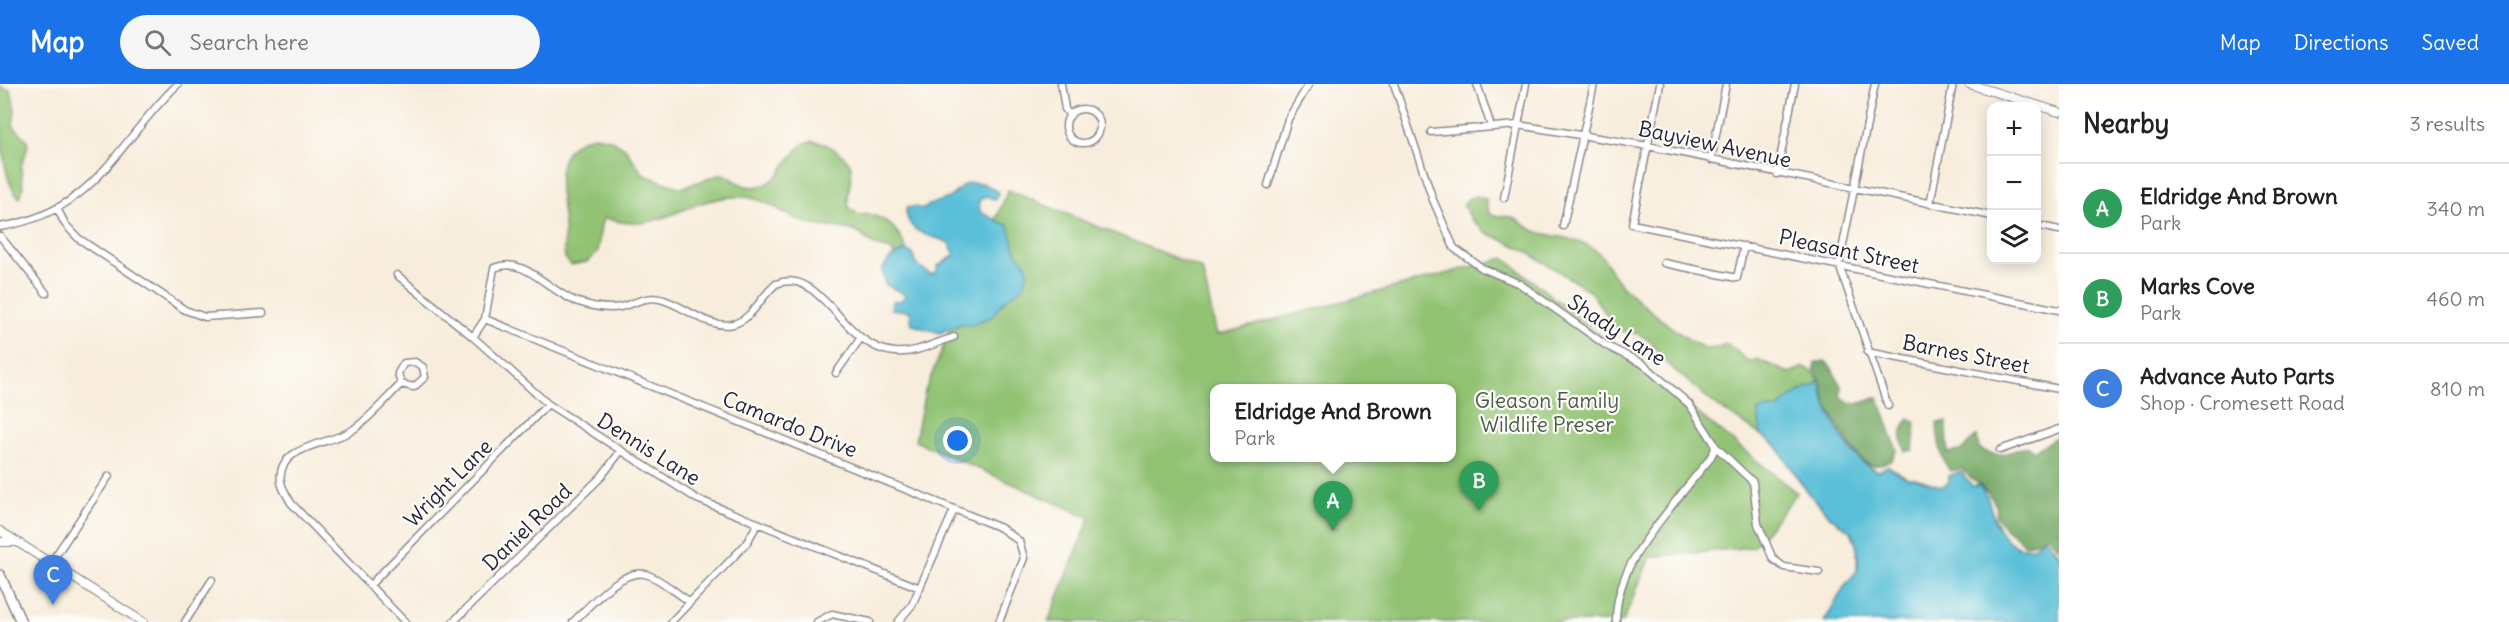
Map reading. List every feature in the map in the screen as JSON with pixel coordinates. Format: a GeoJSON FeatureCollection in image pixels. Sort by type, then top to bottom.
{"type":"FeatureCollection","features":[{"type":"Feature","properties":{"kind":"main road"},"geometry":{"type":"LineString","coordinates":[[0,575],[21,622]]}},
{"type":"Feature","properties":{"kind":"street"},"geometry":{"type":"LineString","coordinates":[[0,226],[20,222],[57,208],[85,190],[107,170],[178,84]]}},
{"type":"Feature","properties":{"kind":"street"},"geometry":{"type":"LineString","coordinates":[[1061,84],[1065,109],[1070,116]]}},
{"type":"Feature","properties":{"kind":"street"},"geometry":{"type":"LineString","coordinates":[[1268,185],[1288,119],[1309,84]]}},
{"type":"Feature","properties":{"kind":"street","name":"Shady Lane"},"geometry":{"type":"LineString","coordinates":[[1394,84],[1433,200],[1454,248],[1482,268],[1520,284],[1606,346],[1643,364],[1689,404],[1715,446],[1753,482],[1758,524],[1773,559],[1784,567],[1819,572]]}},
{"type":"Feature","properties":{"kind":"street"},"geometry":{"type":"LineString","coordinates":[[1477,84],[1491,126]]}},
{"type":"Feature","properties":{"kind":"street"},"geometry":{"type":"LineString","coordinates":[[1504,198],[1526,84]]}},
{"type":"Feature","properties":{"kind":"street"},"geometry":{"type":"LineString","coordinates":[[1563,226],[1594,84]]}},
{"type":"Feature","properties":{"kind":"street"},"geometry":{"type":"LineString","coordinates":[[1648,147],[1660,84]]}},
{"type":"Feature","properties":{"kind":"street"},"geometry":{"type":"LineString","coordinates":[[1711,160],[1726,84]]}},
{"type":"Feature","properties":{"kind":"street"},"geometry":{"type":"LineString","coordinates":[[1777,174],[1795,84]]}},
{"type":"Feature","properties":{"kind":"street"},"geometry":{"type":"LineString","coordinates":[[1875,84],[1839,265],[1867,352],[1888,405]]}},
{"type":"Feature","properties":{"kind":"street"},"geometry":{"type":"LineString","coordinates":[[1930,204],[1953,84]]}},
{"type":"Feature","properties":{"kind":"street"},"geometry":{"type":"LineString","coordinates":[[1969,84],[2020,102]]}},
{"type":"Feature","properties":{"kind":"street"},"geometry":{"type":"LineString","coordinates":[[2041,108],[2059,112]]}},
{"type":"Feature","properties":{"kind":"street"},"geometry":{"type":"LineString","coordinates":[[1081,109],[1093,112],[1100,123],[1097,136],[1086,143],[1073,139],[1066,128],[1070,116],[1081,109]]}},
{"type":"Feature","properties":{"kind":"street","name":"Bayview Avenue"},"geometry":{"type":"LineString","coordinates":[[1431,132],[1518,125],[1648,147],[1987,215]]}},
{"type":"Feature","properties":{"kind":"street","name":"Pleasant Street"},"geometry":{"type":"LineString","coordinates":[[1648,147],[1632,224],[2059,310]]}},
{"type":"Feature","properties":{"kind":"street"},"geometry":{"type":"LineString","coordinates":[[57,208],[65,224],[78,238],[185,310],[205,316],[262,313]]}},
{"type":"Feature","properties":{"kind":"street"},"geometry":{"type":"LineString","coordinates":[[2041,226],[2059,230]]}},
{"type":"Feature","properties":{"kind":"street"},"geometry":{"type":"LineString","coordinates":[[0,236],[46,293]]}},
{"type":"Feature","properties":{"kind":"street"},"geometry":{"type":"LineString","coordinates":[[1664,263],[1737,278],[1744,246]]}},
{"type":"Feature","properties":{"kind":"street"},"geometry":{"type":"LineString","coordinates":[[473,338],[485,319],[494,268],[509,263],[520,266],[552,290],[576,301],[619,307],[638,300],[660,299],[723,325],[741,321],[748,316],[776,284],[797,282],[813,290],[860,339],[881,349],[902,352],[954,337]]}},
{"type":"Feature","properties":{"kind":"street","name":"Dennis Lane"},"geometry":{"type":"LineString","coordinates":[[397,275],[548,404],[697,499],[920,588]]}},
{"type":"Feature","properties":{"kind":"street","name":"Camardo Drive"},"geometry":{"type":"LineString","coordinates":[[485,319],[1014,535],[1022,546],[1024,558],[999,622]]}},
{"type":"Feature","properties":{"kind":"street"},"geometry":{"type":"LineString","coordinates":[[836,373],[860,339]]}},
{"type":"Feature","properties":{"kind":"street","name":"Barnes Street"},"geometry":{"type":"LineString","coordinates":[[1867,352],[2059,389]]}},
{"type":"Feature","properties":{"kind":"street"},"geometry":{"type":"LineString","coordinates":[[408,361],[420,363],[425,377],[414,387],[401,384],[398,373],[401,366],[408,361]]}},
{"type":"Feature","properties":{"kind":"street"},"geometry":{"type":"LineString","coordinates":[[401,384],[354,429],[338,438],[296,453],[284,465],[281,483],[291,503],[405,622]]}},
{"type":"Feature","properties":{"kind":"street","name":"Wright Lane"},"geometry":{"type":"LineString","coordinates":[[370,585],[548,404]]}},
{"type":"Feature","properties":{"kind":"street"},"geometry":{"type":"LineString","coordinates":[[2000,450],[2059,429]]}},
{"type":"Feature","properties":{"kind":"street"},"geometry":{"type":"LineString","coordinates":[[1616,622],[1618,597],[1628,566],[1657,523],[1709,460],[1715,446]]}},
{"type":"Feature","properties":{"kind":"street","name":"Daniel Road"},"geometry":{"type":"LineString","coordinates":[[453,622],[600,477],[620,452]]}},
{"type":"Feature","properties":{"kind":"street"},"geometry":{"type":"LineString","coordinates":[[50,564],[109,476]]}},
{"type":"Feature","properties":{"kind":"street"},"geometry":{"type":"LineString","coordinates":[[898,622],[906,615],[920,588],[954,510]]}},
{"type":"Feature","properties":{"kind":"street"},"geometry":{"type":"LineString","coordinates":[[671,622],[746,544],[758,523]]}},
{"type":"Feature","properties":{"kind":"street"},"geometry":{"type":"LineString","coordinates":[[0,531],[143,622]]}},
{"type":"Feature","properties":{"kind":"street"},"geometry":{"type":"LineString","coordinates":[[0,542],[11,541],[19,544]]}},
{"type":"Feature","properties":{"kind":"street"},"geometry":{"type":"LineString","coordinates":[[573,622],[606,591],[631,573],[645,574],[689,602]]}},
{"type":"Feature","properties":{"kind":"street"},"geometry":{"type":"LineString","coordinates":[[185,622],[212,579]]}},
{"type":"Feature","properties":{"kind":"street"},"geometry":{"type":"LineString","coordinates":[[818,622],[832,614],[870,622]]}},
{"type":"Feature","properties":{"kind":"green space"},"geometry":{"type":"Polygon","coordinates":[[[0,87],[11,90],[15,110],[13,125],[27,140],[28,146],[21,166],[23,188],[20,198],[8,179],[5,164],[2,147],[0,87]]]}},
{"type":"Feature","properties":{"kind":"green space"},"geometry":{"type":"Polygon","coordinates":[[[595,136],[610,139],[625,148],[644,175],[681,188],[721,174],[749,187],[764,185],[773,180],[801,146],[809,142],[819,142],[841,154],[850,164],[852,171],[848,196],[849,208],[859,215],[867,214],[888,223],[899,235],[906,250],[895,256],[891,251],[876,246],[854,231],[810,224],[762,201],[732,197],[699,204],[656,220],[641,223],[605,218],[601,224],[598,252],[587,262],[571,265],[564,254],[560,172],[563,159],[569,149],[580,141],[595,136]]]}},
{"type":"Feature","properties":{"kind":"green space","name":"Gleason Family Wildlife Preser"},"geometry":{"type":"Polygon","coordinates":[[[1008,190],[1202,269],[1217,335],[1504,258],[1797,493],[1753,547],[1650,557],[1623,622],[1048,622],[1090,518],[915,441],[925,391],[1008,190]]]}},
{"type":"Feature","properties":{"kind":"green space"},"geometry":{"type":"Polygon","coordinates":[[[1476,196],[1486,199],[1489,213],[1492,215],[1511,217],[1535,231],[1576,240],[1594,249],[1616,279],[1633,296],[1691,341],[1711,349],[1728,344],[1749,362],[1757,359],[1789,373],[1804,367],[1813,371],[1823,387],[1827,409],[1841,435],[1869,467],[1878,471],[1888,466],[1907,478],[1915,478],[1943,487],[1949,482],[1949,476],[1961,472],[1972,486],[1980,486],[1997,526],[2010,542],[2031,548],[2044,538],[2059,553],[1824,622],[1846,584],[1857,571],[1857,547],[1851,532],[1832,518],[1808,493],[1776,445],[1717,406],[1665,362],[1649,340],[1639,334],[1617,330],[1590,291],[1521,248],[1487,233],[1473,221],[1463,206],[1467,199],[1476,196]]]}},
{"type":"Feature","properties":{"kind":"green space"},"geometry":{"type":"Polygon","coordinates":[[[1825,361],[1831,367],[1842,388],[1840,396],[1845,400],[1858,403],[1878,397],[1897,450],[1891,461],[1877,465],[1868,464],[1843,434],[1827,405],[1814,368],[1815,363],[1825,361]]]}},
{"type":"Feature","properties":{"kind":"green space"},"geometry":{"type":"Polygon","coordinates":[[[1909,418],[1916,423],[1913,450],[1906,451],[1902,442],[1902,434],[1909,418]]]}},
{"type":"Feature","properties":{"kind":"green space"},"geometry":{"type":"Polygon","coordinates":[[[1947,421],[1948,453],[1960,451],[1977,436],[1979,448],[1992,454],[1998,454],[2028,446],[2034,451],[2059,435],[2059,548],[2048,536],[2026,545],[2004,527],[1996,516],[1994,501],[1985,490],[1962,469],[1950,471],[1942,455],[1937,429],[1937,423],[1947,421]]]}},
{"type":"Feature","properties":{"kind":"water"},"geometry":{"type":"Polygon","coordinates":[[[982,183],[997,191],[998,195],[995,200],[987,196],[979,200],[980,212],[1009,226],[1016,252],[1026,263],[1028,273],[1023,287],[1006,299],[991,317],[970,325],[961,324],[940,333],[912,325],[910,311],[891,309],[892,301],[900,301],[906,295],[885,284],[882,270],[890,258],[906,250],[913,254],[915,263],[930,274],[936,273],[938,266],[955,255],[949,243],[915,229],[907,217],[906,208],[924,209],[930,204],[950,197],[963,185],[982,183]]]}},
{"type":"Feature","properties":{"kind":"water"},"geometry":{"type":"Polygon","coordinates":[[[1819,380],[1824,399],[1839,432],[1853,452],[1869,467],[1878,471],[1888,466],[1907,478],[1915,478],[1943,487],[1949,482],[1949,476],[1961,472],[1972,486],[1980,486],[1988,498],[1995,524],[2007,540],[2016,546],[2031,548],[2044,538],[2049,541],[2053,549],[2059,553],[2059,622],[1824,622],[1846,584],[1857,571],[1859,560],[1855,539],[1851,532],[1832,518],[1808,493],[1776,445],[1761,435],[1758,412],[1778,409],[1795,394],[1815,385],[1819,380]]]}},
{"type":"Feature","properties":{"kind":"place","name":"Marks Cove"},"geometry":{"type":"Point","coordinates":[1479,511]}},
{"type":"Feature","properties":{"kind":"place","name":"Eldridge And Brown"},"geometry":{"type":"Point","coordinates":[1333,531]}},
{"type":"Feature","properties":{"kind":"place","name":"Advance Auto Parts"},"geometry":{"type":"Point","coordinates":[53,605]}}]}
